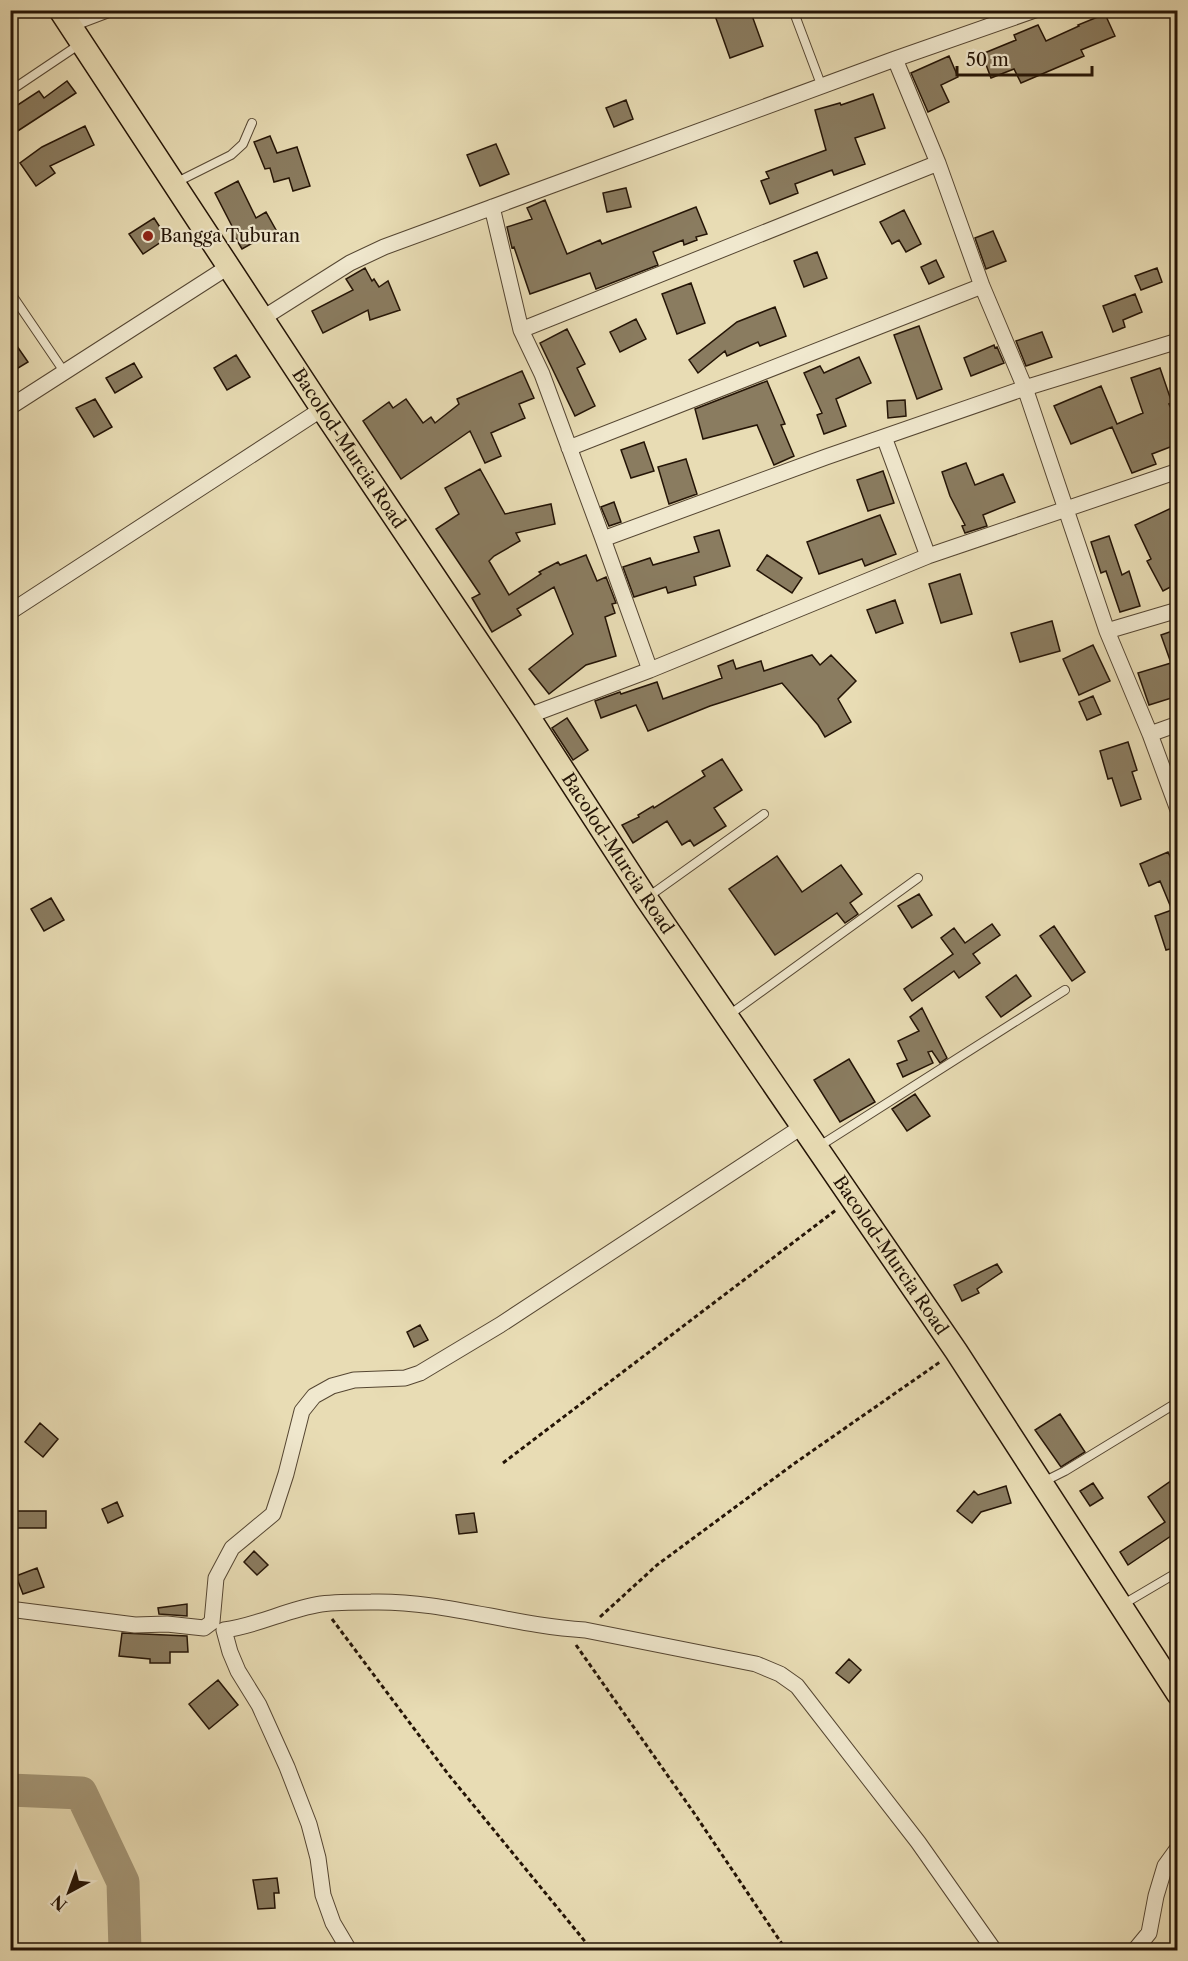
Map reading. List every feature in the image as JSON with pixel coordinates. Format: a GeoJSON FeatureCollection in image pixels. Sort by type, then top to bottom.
{"type":"FeatureCollection","features":[{"type":"Feature","properties":{"kind":"main road","name":"Bacolod-Murcia Road"},"geometry":{"type":"LineString","coordinates":[[70,26],[322,409],[528,716],[646,898],[956,1352],[1178,1694]]}},
{"type":"Feature","properties":{"kind":"street"},"geometry":{"type":"LineString","coordinates":[[70,26],[107,10]]}},
{"type":"Feature","properties":{"kind":"street"},"geometry":{"type":"LineString","coordinates":[[263,318],[350,263],[384,247],[895,59],[1035,10]]}},
{"type":"Feature","properties":{"kind":"street"},"geometry":{"type":"LineString","coordinates":[[895,59],[938,162],[982,286],[1025,388],[1107,631],[1150,734],[1178,810]]}},
{"type":"Feature","properties":{"kind":"street"},"geometry":{"type":"LineString","coordinates":[[521,330],[938,162]]}},
{"type":"Feature","properties":{"kind":"street"},"geometry":{"type":"LineString","coordinates":[[492,207],[521,330],[542,374],[650,670]]}},
{"type":"Feature","properties":{"kind":"street"},"geometry":{"type":"LineString","coordinates":[[10,407],[228,267]]}},
{"type":"Feature","properties":{"kind":"street"},"geometry":{"type":"LineString","coordinates":[[569,448],[982,286]]}},
{"type":"Feature","properties":{"kind":"street"},"geometry":{"type":"LineString","coordinates":[[603,539],[1025,388],[1178,341]]}},
{"type":"Feature","properties":{"kind":"street"},"geometry":{"type":"LineString","coordinates":[[10,612],[322,409]]}},
{"type":"Feature","properties":{"kind":"street"},"geometry":{"type":"LineString","coordinates":[[885,437],[928,556]]}},
{"type":"Feature","properties":{"kind":"street"},"geometry":{"type":"LineString","coordinates":[[528,716],[650,670],[928,556],[1178,471]]}},
{"type":"Feature","properties":{"kind":"street"},"geometry":{"type":"LineString","coordinates":[[1107,631],[1178,610]]}},
{"type":"Feature","properties":{"kind":"street"},"geometry":{"type":"LineString","coordinates":[[1150,734],[1178,724]]}},
{"type":"Feature","properties":{"kind":"street"},"geometry":{"type":"LineString","coordinates":[[349,1950],[333,1923],[323,1895],[318,1858],[309,1824],[287,1767],[259,1705],[238,1671],[218,1626],[216,1578],[232,1548],[273,1514],[302,1411],[314,1396],[332,1386],[354,1380],[405,1378],[429,1369],[803,1126]]}},
{"type":"Feature","properties":{"kind":"street"},"geometry":{"type":"LineString","coordinates":[[17,1610],[135,1625],[167,1624],[204,1628],[245,1627],[321,1604],[374,1602],[416,1604],[565,1629],[585,1630],[756,1664],[780,1674],[797,1686],[918,1842],[994,1950]]}},
{"type":"Feature","properties":{"kind":"street"},"geometry":{"type":"LineString","coordinates":[[1136,1950],[1149,1933],[1165,1866],[1178,1848]]}},
{"type":"Feature","properties":{"kind":"lane"},"geometry":{"type":"LineString","coordinates":[[793,10],[822,87]]}},
{"type":"Feature","properties":{"kind":"lane"},"geometry":{"type":"LineString","coordinates":[[10,91],[70,26]]}},
{"type":"Feature","properties":{"kind":"lane"},"geometry":{"type":"LineString","coordinates":[[173,184],[231,155],[243,144],[252,123]]}},
{"type":"Feature","properties":{"kind":"lane"},"geometry":{"type":"LineString","coordinates":[[10,292],[65,373]]}},
{"type":"Feature","properties":{"kind":"lane"},"geometry":{"type":"LineString","coordinates":[[646,898],[764,814]]}},
{"type":"Feature","properties":{"kind":"lane"},"geometry":{"type":"LineString","coordinates":[[728,1016],[918,878]]}},
{"type":"Feature","properties":{"kind":"lane"},"geometry":{"type":"LineString","coordinates":[[816,1147],[1065,990]]}},
{"type":"Feature","properties":{"kind":"lane"},"geometry":{"type":"LineString","coordinates":[[1041,1483],[1065,1471],[1178,1402]]}},
{"type":"Feature","properties":{"kind":"lane"},"geometry":{"type":"LineString","coordinates":[[1120,1605],[1178,1572]]}},
{"type":"Feature","properties":{"kind":"path"},"geometry":{"type":"LineString","coordinates":[[503,1463],[851,1197]]}},
{"type":"Feature","properties":{"kind":"path"},"geometry":{"type":"LineString","coordinates":[[585,1630],[657,1565],[795,1463],[956,1352]]}},
{"type":"Feature","properties":{"kind":"path"},"geometry":{"type":"LineString","coordinates":[[321,1604],[448,1774],[592,1950]]}},
{"type":"Feature","properties":{"kind":"path"},"geometry":{"type":"LineString","coordinates":[[565,1629],[694,1813],[786,1950]]}},
{"type":"Feature","properties":{"kind":"building"},"geometry":{"type":"Polygon","coordinates":[[[713,10],[750,10],[763,46],[730,58],[713,10]]]}},
{"type":"Feature","properties":{"kind":"building"},"geometry":{"type":"Polygon","coordinates":[[[1105,14],[1115,36],[1081,50],[1084,56],[1021,83],[1014,69],[991,78],[982,54],[1016,40],[1014,35],[1038,25],[1046,41],[1105,14]]]}},
{"type":"Feature","properties":{"kind":"building"},"geometry":{"type":"Polygon","coordinates":[[[949,56],[958,77],[941,85],[949,102],[928,112],[911,73],[949,56]]]}},
{"type":"Feature","properties":{"kind":"building"},"geometry":{"type":"Polygon","coordinates":[[[67,81],[76,93],[10,136],[10,110],[39,91],[44,98],[67,81]]]}},
{"type":"Feature","properties":{"kind":"building"},"geometry":{"type":"Polygon","coordinates":[[[873,94],[885,128],[855,138],[865,164],[834,175],[832,170],[795,184],[798,193],[770,204],[761,181],[769,178],[766,172],[826,150],[815,110],[840,103],[841,105],[873,94]]]}},
{"type":"Feature","properties":{"kind":"building"},"geometry":{"type":"Polygon","coordinates":[[[626,100],[633,119],[614,127],[606,108],[626,100]]]}},
{"type":"Feature","properties":{"kind":"building"},"geometry":{"type":"Polygon","coordinates":[[[85,126],[94,145],[50,166],[55,173],[36,186],[20,163],[42,147],[85,126]]]}},
{"type":"Feature","properties":{"kind":"building"},"geometry":{"type":"Polygon","coordinates":[[[270,136],[277,153],[297,147],[310,186],[293,191],[289,178],[274,182],[270,168],[265,169],[254,142],[270,136]]]}},
{"type":"Feature","properties":{"kind":"building"},"geometry":{"type":"Polygon","coordinates":[[[496,144],[509,174],[480,186],[467,155],[496,144]]]}},
{"type":"Feature","properties":{"kind":"building"},"geometry":{"type":"Polygon","coordinates":[[[238,181],[256,218],[266,212],[276,230],[242,249],[215,193],[238,181]]]}},
{"type":"Feature","properties":{"kind":"building"},"geometry":{"type":"Polygon","coordinates":[[[626,188],[631,207],[607,212],[603,193],[626,188]]]}},
{"type":"Feature","properties":{"kind":"building"},"geometry":{"type":"Polygon","coordinates":[[[545,200],[567,254],[600,240],[602,244],[696,207],[707,234],[696,237],[697,240],[684,245],[683,240],[653,252],[658,265],[596,289],[590,273],[530,294],[514,247],[512,248],[507,227],[532,219],[527,208],[545,200]]]}},
{"type":"Feature","properties":{"kind":"building"},"geometry":{"type":"Polygon","coordinates":[[[904,210],[921,244],[906,252],[899,240],[892,244],[880,222],[904,210]]]}},
{"type":"Feature","properties":{"kind":"building","name":"Bangga Tuburan"},"geometry":{"type":"Polygon","coordinates":[[[154,218],[167,238],[143,254],[129,234],[154,218]]]}},
{"type":"Feature","properties":{"kind":"building"},"geometry":{"type":"Polygon","coordinates":[[[993,231],[1006,261],[986,269],[975,238],[993,231]]]}},
{"type":"Feature","properties":{"kind":"building"},"geometry":{"type":"Polygon","coordinates":[[[817,252],[827,278],[804,287],[794,261],[817,252]]]}},
{"type":"Feature","properties":{"kind":"building"},"geometry":{"type":"Polygon","coordinates":[[[936,260],[944,277],[929,284],[921,267],[936,260]]]}},
{"type":"Feature","properties":{"kind":"building"},"geometry":{"type":"Polygon","coordinates":[[[365,268],[372,281],[374,279],[379,287],[388,281],[400,310],[370,320],[368,310],[323,333],[312,311],[353,290],[346,279],[365,268]]]}},
{"type":"Feature","properties":{"kind":"building"},"geometry":{"type":"Polygon","coordinates":[[[1157,268],[1162,282],[1141,290],[1135,276],[1157,268]]]}},
{"type":"Feature","properties":{"kind":"building"},"geometry":{"type":"Polygon","coordinates":[[[691,283],[705,323],[677,334],[662,294],[691,283]]]}},
{"type":"Feature","properties":{"kind":"building"},"geometry":{"type":"Polygon","coordinates":[[[1135,294],[1142,312],[1123,320],[1125,327],[1113,332],[1103,306],[1135,294]]]}},
{"type":"Feature","properties":{"kind":"building"},"geometry":{"type":"Polygon","coordinates":[[[775,307],[786,336],[760,346],[758,342],[727,356],[725,351],[698,373],[689,360],[737,322],[775,307]]]}},
{"type":"Feature","properties":{"kind":"building"},"geometry":{"type":"Polygon","coordinates":[[[636,319],[646,339],[620,352],[610,332],[636,319]]]}},
{"type":"Feature","properties":{"kind":"building"},"geometry":{"type":"Polygon","coordinates":[[[919,326],[942,389],[917,399],[894,335],[919,326]]]}},
{"type":"Feature","properties":{"kind":"building"},"geometry":{"type":"Polygon","coordinates":[[[567,329],[585,364],[577,368],[595,406],[575,416],[540,343],[567,329]]]}},
{"type":"Feature","properties":{"kind":"building"},"geometry":{"type":"Polygon","coordinates":[[[1042,332],[1052,357],[1026,366],[1016,341],[1042,332]]]}},
{"type":"Feature","properties":{"kind":"building"},"geometry":{"type":"Polygon","coordinates":[[[10,336],[28,362],[10,373],[10,336]]]}},
{"type":"Feature","properties":{"kind":"building"},"geometry":{"type":"Polygon","coordinates":[[[994,345],[1004,363],[971,376],[964,358],[994,345]]]}},
{"type":"Feature","properties":{"kind":"building"},"geometry":{"type":"Polygon","coordinates":[[[236,355],[250,377],[227,390],[214,368],[236,355]]]}},
{"type":"Feature","properties":{"kind":"building"},"geometry":{"type":"Polygon","coordinates":[[[859,357],[871,383],[836,399],[846,426],[824,434],[817,415],[822,413],[804,373],[820,366],[824,373],[859,357]]]}},
{"type":"Feature","properties":{"kind":"building"},"geometry":{"type":"Polygon","coordinates":[[[134,363],[142,377],[115,393],[106,378],[134,363]]]}},
{"type":"Feature","properties":{"kind":"building"},"geometry":{"type":"Polygon","coordinates":[[[1160,368],[1172,403],[1169,404],[1178,424],[1178,444],[1152,454],[1156,464],[1132,473],[1112,427],[1071,444],[1054,406],[1101,386],[1117,424],[1143,413],[1131,378],[1160,368]]]}},
{"type":"Feature","properties":{"kind":"building"},"geometry":{"type":"Polygon","coordinates":[[[522,371],[534,398],[519,404],[525,418],[491,433],[501,456],[485,463],[470,431],[401,479],[363,421],[389,402],[393,408],[406,399],[423,423],[431,417],[435,423],[459,404],[457,399],[522,371]]]}},
{"type":"Feature","properties":{"kind":"building"},"geometry":{"type":"Polygon","coordinates":[[[767,381],[785,424],[781,425],[794,456],[774,465],[757,425],[703,439],[695,409],[767,381]]]}},
{"type":"Feature","properties":{"kind":"building"},"geometry":{"type":"Polygon","coordinates":[[[95,399],[112,427],[94,437],[76,408],[95,399]]]}},
{"type":"Feature","properties":{"kind":"building"},"geometry":{"type":"Polygon","coordinates":[[[905,400],[906,416],[888,418],[887,401],[905,400]]]}},
{"type":"Feature","properties":{"kind":"building"},"geometry":{"type":"Polygon","coordinates":[[[644,442],[654,471],[631,478],[621,450],[644,442]]]}},
{"type":"Feature","properties":{"kind":"building"},"geometry":{"type":"Polygon","coordinates":[[[686,459],[697,494],[669,504],[658,467],[686,459]]]}},
{"type":"Feature","properties":{"kind":"building"},"geometry":{"type":"Polygon","coordinates":[[[966,463],[975,485],[1003,474],[1015,502],[983,515],[987,526],[965,533],[962,526],[965,525],[950,496],[942,472],[966,463]]]}},
{"type":"Feature","properties":{"kind":"building"},"geometry":{"type":"Polygon","coordinates":[[[480,469],[505,514],[551,504],[555,524],[516,533],[520,541],[489,561],[509,595],[541,574],[539,572],[558,562],[560,565],[586,555],[597,581],[606,577],[616,603],[612,604],[615,613],[605,617],[616,656],[586,665],[549,694],[529,669],[573,634],[554,587],[517,609],[521,615],[492,632],[472,598],[480,594],[436,529],[459,514],[445,488],[480,469]]]}},
{"type":"Feature","properties":{"kind":"building"},"geometry":{"type":"Polygon","coordinates":[[[883,471],[894,503],[868,511],[857,480],[883,471]]]}},
{"type":"Feature","properties":{"kind":"building"},"geometry":{"type":"Polygon","coordinates":[[[614,502],[621,522],[609,526],[601,507],[614,502]]]}},
{"type":"Feature","properties":{"kind":"building"},"geometry":{"type":"Polygon","coordinates":[[[1178,505],[1178,583],[1163,591],[1147,561],[1151,559],[1135,525],[1178,505]]]}},
{"type":"Feature","properties":{"kind":"building"},"geometry":{"type":"Polygon","coordinates":[[[880,515],[896,554],[865,566],[862,559],[819,574],[807,542],[880,515]]]}},
{"type":"Feature","properties":{"kind":"building"},"geometry":{"type":"Polygon","coordinates":[[[719,530],[730,566],[694,577],[696,585],[668,593],[666,587],[634,597],[623,567],[650,558],[653,565],[699,552],[694,537],[719,530]]]}},
{"type":"Feature","properties":{"kind":"building"},"geometry":{"type":"Polygon","coordinates":[[[1109,536],[1122,575],[1129,571],[1140,606],[1120,612],[1106,571],[1101,573],[1091,542],[1109,536]]]}},
{"type":"Feature","properties":{"kind":"building"},"geometry":{"type":"Polygon","coordinates":[[[767,555],[802,578],[792,593],[757,570],[767,555]]]}},
{"type":"Feature","properties":{"kind":"building"},"geometry":{"type":"Polygon","coordinates":[[[960,574],[972,614],[941,623],[929,584],[960,574]]]}},
{"type":"Feature","properties":{"kind":"building"},"geometry":{"type":"Polygon","coordinates":[[[895,600],[903,623],[876,633],[867,610],[895,600]]]}},
{"type":"Feature","properties":{"kind":"building"},"geometry":{"type":"Polygon","coordinates":[[[1052,621],[1060,651],[1020,662],[1011,633],[1052,621]]]}},
{"type":"Feature","properties":{"kind":"building"},"geometry":{"type":"Polygon","coordinates":[[[1178,629],[1178,696],[1149,705],[1138,673],[1171,663],[1161,635],[1178,629]]]}},
{"type":"Feature","properties":{"kind":"building"},"geometry":{"type":"Polygon","coordinates":[[[1093,645],[1110,681],[1079,695],[1063,659],[1093,645]]]}},
{"type":"Feature","properties":{"kind":"building"},"geometry":{"type":"Polygon","coordinates":[[[812,655],[820,665],[831,655],[856,681],[838,699],[851,722],[825,737],[818,725],[782,683],[710,706],[648,731],[636,705],[601,718],[595,701],[657,682],[663,699],[722,678],[718,666],[733,660],[736,669],[761,661],[764,671],[812,655]]]}},
{"type":"Feature","properties":{"kind":"building"},"geometry":{"type":"Polygon","coordinates":[[[1093,696],[1101,714],[1087,720],[1079,702],[1093,696]]]}},
{"type":"Feature","properties":{"kind":"building"},"geometry":{"type":"Polygon","coordinates":[[[567,718],[588,750],[573,760],[552,728],[567,718]]]}},
{"type":"Feature","properties":{"kind":"building"},"geometry":{"type":"Polygon","coordinates":[[[1128,742],[1137,770],[1132,772],[1141,799],[1121,806],[1112,778],[1108,779],[1100,751],[1128,742]]]}},
{"type":"Feature","properties":{"kind":"building"},"geometry":{"type":"Polygon","coordinates":[[[722,759],[742,790],[714,808],[726,826],[694,846],[690,840],[682,845],[667,821],[633,843],[622,825],[705,776],[702,771],[722,759]]]}},
{"type":"Feature","properties":{"kind":"building"},"geometry":{"type":"Polygon","coordinates":[[[1168,852],[1178,874],[1178,947],[1166,950],[1155,916],[1172,910],[1160,881],[1149,886],[1140,864],[1168,852]]]}},
{"type":"Feature","properties":{"kind":"building"},"geometry":{"type":"Polygon","coordinates":[[[777,856],[802,892],[841,865],[862,894],[850,903],[858,914],[845,923],[837,913],[775,955],[729,889],[777,856]]]}},
{"type":"Feature","properties":{"kind":"building"},"geometry":{"type":"Polygon","coordinates":[[[919,894],[932,915],[912,928],[898,906],[919,894]]]}},
{"type":"Feature","properties":{"kind":"building"},"geometry":{"type":"Polygon","coordinates":[[[51,898],[64,920],[44,931],[31,909],[51,898]]]}},
{"type":"Feature","properties":{"kind":"building"},"geometry":{"type":"Polygon","coordinates":[[[992,924],[1000,935],[973,954],[980,963],[959,978],[954,971],[912,1001],[904,989],[953,954],[941,938],[954,928],[965,943],[992,924]]]}},
{"type":"Feature","properties":{"kind":"building"},"geometry":{"type":"Polygon","coordinates":[[[1054,926],[1085,972],[1072,981],[1040,936],[1054,926]]]}},
{"type":"Feature","properties":{"kind":"building"},"geometry":{"type":"Polygon","coordinates":[[[1016,975],[1031,996],[1001,1017],[986,997],[1016,975]]]}},
{"type":"Feature","properties":{"kind":"building"},"geometry":{"type":"Polygon","coordinates":[[[922,1008],[947,1058],[940,1063],[932,1051],[928,1052],[933,1063],[903,1077],[897,1064],[907,1060],[898,1041],[919,1031],[910,1017],[922,1008]]]}},
{"type":"Feature","properties":{"kind":"building"},"geometry":{"type":"Polygon","coordinates":[[[849,1059],[875,1102],[840,1122],[814,1080],[849,1059]]]}},
{"type":"Feature","properties":{"kind":"building"},"geometry":{"type":"Polygon","coordinates":[[[915,1094],[930,1116],[907,1131],[892,1109],[915,1094]]]}},
{"type":"Feature","properties":{"kind":"building"},"geometry":{"type":"Polygon","coordinates":[[[997,1264],[1002,1272],[977,1289],[979,1293],[962,1301],[954,1285],[997,1264]]]}},
{"type":"Feature","properties":{"kind":"building"},"geometry":{"type":"Polygon","coordinates":[[[420,1325],[428,1340],[414,1347],[407,1332],[420,1325]]]}},
{"type":"Feature","properties":{"kind":"building"},"geometry":{"type":"Polygon","coordinates":[[[1060,1414],[1085,1452],[1061,1467],[1035,1430],[1060,1414]]]}},
{"type":"Feature","properties":{"kind":"building"},"geometry":{"type":"Polygon","coordinates":[[[40,1423],[58,1439],[43,1457],[25,1442],[40,1423]]]}},
{"type":"Feature","properties":{"kind":"building"},"geometry":{"type":"Polygon","coordinates":[[[1178,1476],[1178,1540],[1174,1534],[1128,1565],[1120,1552],[1165,1522],[1148,1497],[1178,1476]]]}},
{"type":"Feature","properties":{"kind":"building"},"geometry":{"type":"Polygon","coordinates":[[[1093,1483],[1103,1498],[1090,1506],[1080,1491],[1093,1483]]]}},
{"type":"Feature","properties":{"kind":"building"},"geometry":{"type":"Polygon","coordinates":[[[1006,1486],[1011,1503],[981,1512],[972,1523],[957,1511],[974,1491],[978,1495],[1006,1486]]]}},
{"type":"Feature","properties":{"kind":"building"},"geometry":{"type":"Polygon","coordinates":[[[117,1502],[123,1516],[108,1523],[102,1509],[117,1502]]]}},
{"type":"Feature","properties":{"kind":"building"},"geometry":{"type":"Polygon","coordinates":[[[14,1511],[46,1511],[46,1528],[14,1528],[14,1511]]]}},
{"type":"Feature","properties":{"kind":"building"},"geometry":{"type":"Polygon","coordinates":[[[474,1513],[477,1532],[459,1534],[456,1515],[474,1513]]]}},
{"type":"Feature","properties":{"kind":"building"},"geometry":{"type":"Polygon","coordinates":[[[254,1551],[268,1565],[257,1575],[244,1562],[254,1551]]]}},
{"type":"Feature","properties":{"kind":"building"},"geometry":{"type":"Polygon","coordinates":[[[37,1568],[44,1587],[23,1594],[16,1576],[37,1568]]]}},
{"type":"Feature","properties":{"kind":"building"},"geometry":{"type":"Polygon","coordinates":[[[187,1604],[187,1616],[159,1614],[158,1608],[187,1604]]]}},
{"type":"Feature","properties":{"kind":"building"},"geometry":{"type":"Polygon","coordinates":[[[122,1633],[187,1636],[188,1652],[170,1652],[170,1663],[150,1663],[150,1659],[119,1656],[122,1633]]]}},
{"type":"Feature","properties":{"kind":"building"},"geometry":{"type":"Polygon","coordinates":[[[849,1659],[861,1670],[849,1683],[836,1673],[849,1659]]]}},
{"type":"Feature","properties":{"kind":"building"},"geometry":{"type":"Polygon","coordinates":[[[218,1680],[238,1705],[209,1729],[189,1704],[218,1680]]]}},
{"type":"Feature","properties":{"kind":"building"},"geometry":{"type":"Polygon","coordinates":[[[277,1878],[279,1893],[274,1893],[275,1908],[258,1909],[253,1880],[277,1878]]]}},
{"type":"Feature","properties":{"kind":"waterway"},"geometry":{"type":"LineString","coordinates":[[10,1790],[81,1793],[123,1882],[125,1950]]}},
{"type":"Feature","properties":{"kind":"place","name":"Bangga Tuburan"},"geometry":{"type":"Point","coordinates":[148,236]}}]}
